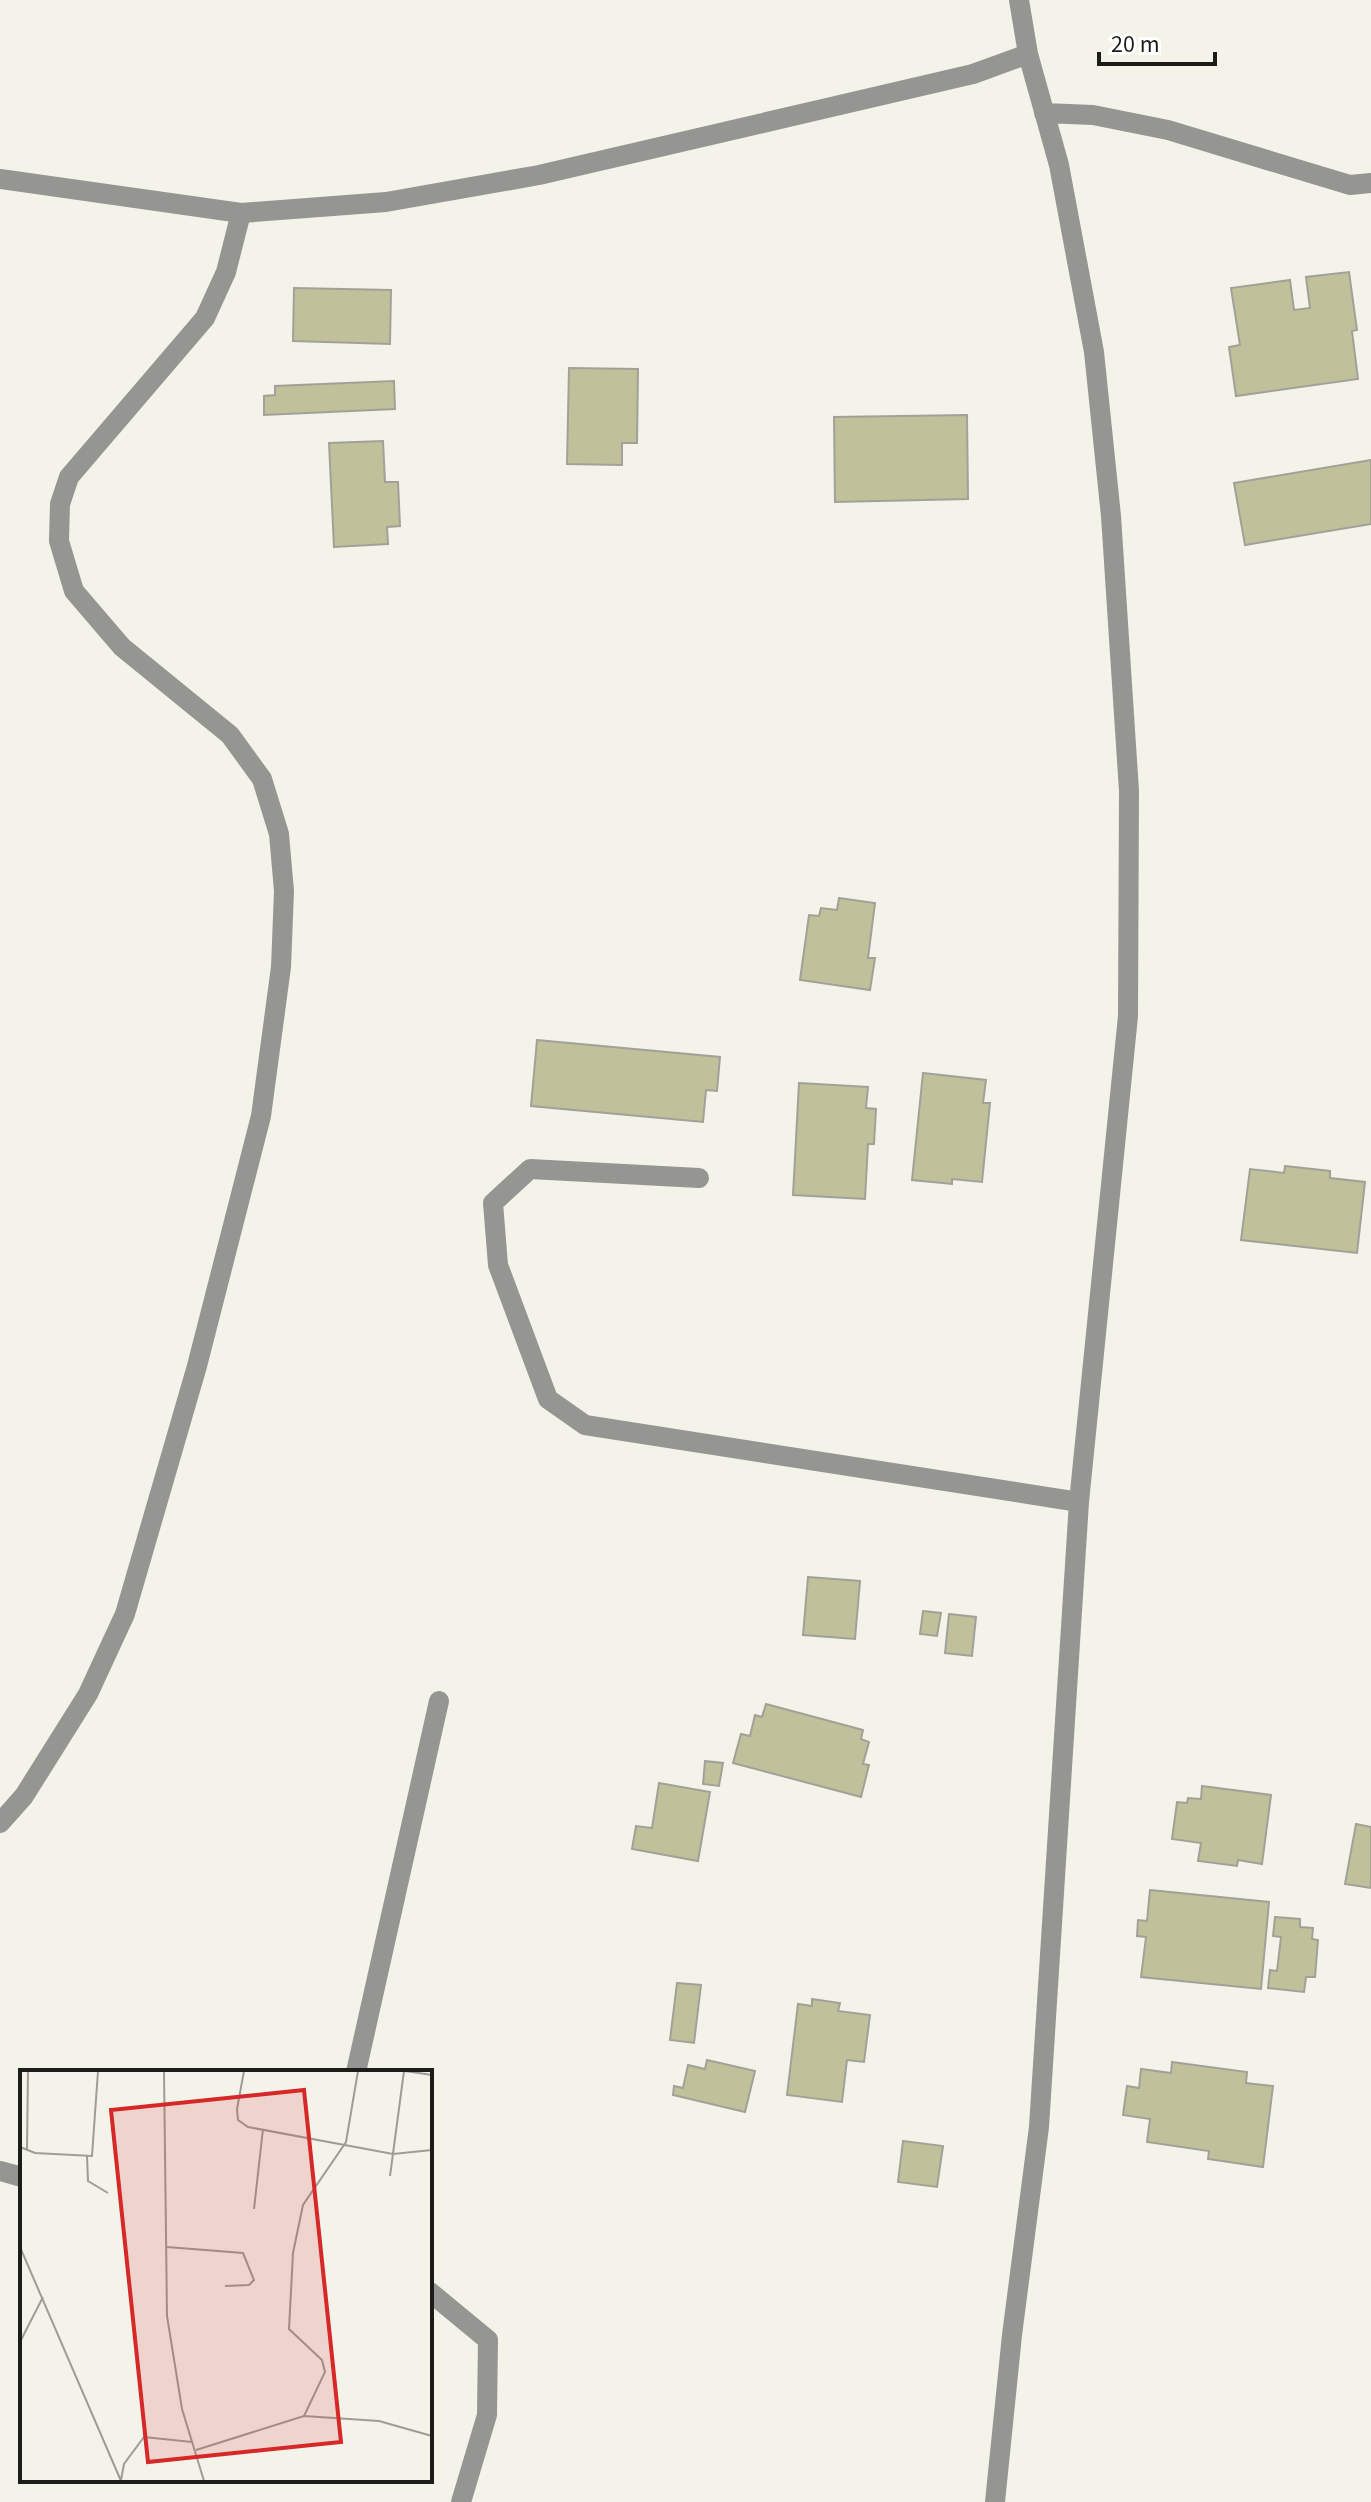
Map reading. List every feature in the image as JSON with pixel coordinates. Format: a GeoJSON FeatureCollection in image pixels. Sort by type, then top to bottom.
{"type":"FeatureCollection","features":[{"type":"Feature","properties":{"kind":"street"},"geometry":{"type":"LineString","coordinates":[[995,2502],[1012,2335],[1039,2127],[1079,1502],[1128,1016],[1129,791],[1111,516],[1094,352],[1059,165],[1028,54],[1019,0]]}},
{"type":"Feature","properties":{"kind":"street"},"geometry":{"type":"LineString","coordinates":[[0,179],[241,213],[386,202],[539,175],[973,74],[1028,54]]}},
{"type":"Feature","properties":{"kind":"street"},"geometry":{"type":"LineString","coordinates":[[1044,113],[1093,115],[1168,130],[1350,185],[1371,183]]}},
{"type":"Feature","properties":{"kind":"street"},"geometry":{"type":"LineString","coordinates":[[0,1823],[24,1796],[88,1694],[125,1614],[197,1366],[261,1116],[281,967],[284,891],[279,834],[262,779],[230,735],[122,647],[74,591],[59,541],[60,504],[69,477],[205,318],[226,272],[241,213]]}},
{"type":"Feature","properties":{"kind":"street"},"geometry":{"type":"LineString","coordinates":[[699,1178],[530,1169],[493,1203],[498,1265],[548,1399],[585,1425],[1079,1502]]}},
{"type":"Feature","properties":{"kind":"street"},"geometry":{"type":"LineString","coordinates":[[356,2070],[439,1701]]}},
{"type":"Feature","properties":{"kind":"street"},"geometry":{"type":"LineString","coordinates":[[0,2171],[20,2176]]}},
{"type":"Feature","properties":{"kind":"street"},"geometry":{"type":"LineString","coordinates":[[432,2294],[488,2340],[487,2415],[461,2502]]}},
{"type":"Feature","properties":{"kind":"building"},"geometry":{"type":"Polygon","coordinates":[[[1349,272],[1357,330],[1352,331],[1358,379],[1236,396],[1229,347],[1240,345],[1231,288],[1290,280],[1294,310],[1310,308],[1306,277],[1349,272]]]}},
{"type":"Feature","properties":{"kind":"building"},"geometry":{"type":"Polygon","coordinates":[[[294,288],[391,290],[390,344],[293,341],[294,288]]]}},
{"type":"Feature","properties":{"kind":"building"},"geometry":{"type":"Polygon","coordinates":[[[569,368],[638,369],[637,443],[622,443],[622,465],[567,464],[569,368]]]}},
{"type":"Feature","properties":{"kind":"building"},"geometry":{"type":"Polygon","coordinates":[[[394,381],[395,409],[264,415],[264,396],[275,395],[275,386],[394,381]]]}},
{"type":"Feature","properties":{"kind":"building"},"geometry":{"type":"Polygon","coordinates":[[[967,415],[968,499],[835,502],[834,417],[967,415]]]}},
{"type":"Feature","properties":{"kind":"building"},"geometry":{"type":"Polygon","coordinates":[[[383,441],[385,482],[398,482],[400,526],[387,527],[388,544],[334,547],[329,443],[383,441]]]}},
{"type":"Feature","properties":{"kind":"building"},"geometry":{"type":"Polygon","coordinates":[[[1371,460],[1371,524],[1245,545],[1234,483],[1371,460]]]}},
{"type":"Feature","properties":{"kind":"building"},"geometry":{"type":"Polygon","coordinates":[[[839,898],[875,903],[868,958],[875,958],[870,990],[800,980],[809,915],[819,916],[821,908],[837,910],[839,898]]]}},
{"type":"Feature","properties":{"kind":"building"},"geometry":{"type":"Polygon","coordinates":[[[537,1040],[720,1057],[717,1091],[706,1090],[703,1122],[531,1106],[537,1040]]]}},
{"type":"Feature","properties":{"kind":"building"},"geometry":{"type":"Polygon","coordinates":[[[923,1073],[986,1080],[983,1103],[990,1103],[982,1182],[952,1179],[952,1184],[912,1180],[923,1073]]]}},
{"type":"Feature","properties":{"kind":"building"},"geometry":{"type":"Polygon","coordinates":[[[799,1083],[868,1087],[866,1108],[876,1109],[874,1144],[868,1144],[865,1199],[793,1195],[799,1083]]]}},
{"type":"Feature","properties":{"kind":"building"},"geometry":{"type":"Polygon","coordinates":[[[1285,1166],[1330,1171],[1330,1178],[1365,1182],[1357,1253],[1241,1240],[1250,1169],[1284,1173],[1285,1166]]]}},
{"type":"Feature","properties":{"kind":"building"},"geometry":{"type":"Polygon","coordinates":[[[808,1577],[860,1581],[855,1639],[803,1635],[808,1577]]]}},
{"type":"Feature","properties":{"kind":"building"},"geometry":{"type":"Polygon","coordinates":[[[923,1611],[941,1613],[937,1636],[920,1634],[923,1611]]]}},
{"type":"Feature","properties":{"kind":"building"},"geometry":{"type":"Polygon","coordinates":[[[949,1614],[976,1617],[972,1656],[945,1653],[949,1614]]]}},
{"type":"Feature","properties":{"kind":"building"},"geometry":{"type":"Polygon","coordinates":[[[766,1704],[863,1730],[861,1739],[869,1742],[863,1764],[869,1765],[861,1797],[733,1763],[741,1734],[750,1736],[755,1715],[762,1717],[766,1704]]]}},
{"type":"Feature","properties":{"kind":"building"},"geometry":{"type":"Polygon","coordinates":[[[705,1761],[723,1763],[719,1786],[703,1784],[705,1761]]]}},
{"type":"Feature","properties":{"kind":"building"},"geometry":{"type":"Polygon","coordinates":[[[659,1783],[710,1792],[698,1861],[632,1849],[636,1826],[652,1828],[659,1783]]]}},
{"type":"Feature","properties":{"kind":"building"},"geometry":{"type":"Polygon","coordinates":[[[1202,1786],[1271,1795],[1262,1864],[1238,1860],[1237,1866],[1198,1861],[1201,1843],[1172,1839],[1177,1802],[1187,1803],[1188,1798],[1201,1799],[1202,1786]]]}},
{"type":"Feature","properties":{"kind":"building"},"geometry":{"type":"Polygon","coordinates":[[[1356,1824],[1371,1827],[1371,1888],[1345,1884],[1356,1824]]]}},
{"type":"Feature","properties":{"kind":"building"},"geometry":{"type":"Polygon","coordinates":[[[1150,1890],[1269,1902],[1261,1989],[1141,1977],[1146,1937],[1137,1936],[1138,1920],[1147,1921],[1150,1890]]]}},
{"type":"Feature","properties":{"kind":"building"},"geometry":{"type":"Polygon","coordinates":[[[1275,1917],[1300,1919],[1300,1927],[1313,1928],[1312,1939],[1318,1940],[1315,1977],[1306,1977],[1304,1992],[1268,1988],[1270,1970],[1277,1971],[1281,1937],[1273,1936],[1275,1917]]]}},
{"type":"Feature","properties":{"kind":"building"},"geometry":{"type":"Polygon","coordinates":[[[677,1983],[701,1985],[694,2043],[670,2040],[677,1983]]]}},
{"type":"Feature","properties":{"kind":"building"},"geometry":{"type":"Polygon","coordinates":[[[812,1999],[840,2003],[838,2011],[870,2015],[864,2062],[847,2060],[842,2102],[787,2095],[798,2004],[812,2006],[812,1999]]]}},
{"type":"Feature","properties":{"kind":"building"},"geometry":{"type":"Polygon","coordinates":[[[707,2060],[755,2071],[745,2112],[673,2095],[674,2086],[683,2088],[688,2065],[705,2069],[707,2060]]]}},
{"type":"Feature","properties":{"kind":"building"},"geometry":{"type":"Polygon","coordinates":[[[1172,2062],[1247,2072],[1246,2083],[1273,2086],[1263,2167],[1208,2159],[1209,2151],[1147,2142],[1150,2119],[1123,2115],[1127,2086],[1139,2088],[1141,2069],[1171,2073],[1172,2062]]]}},
{"type":"Feature","properties":{"kind":"building"},"geometry":{"type":"Polygon","coordinates":[[[903,2141],[943,2146],[937,2187],[898,2182],[903,2141]]]}}]}
